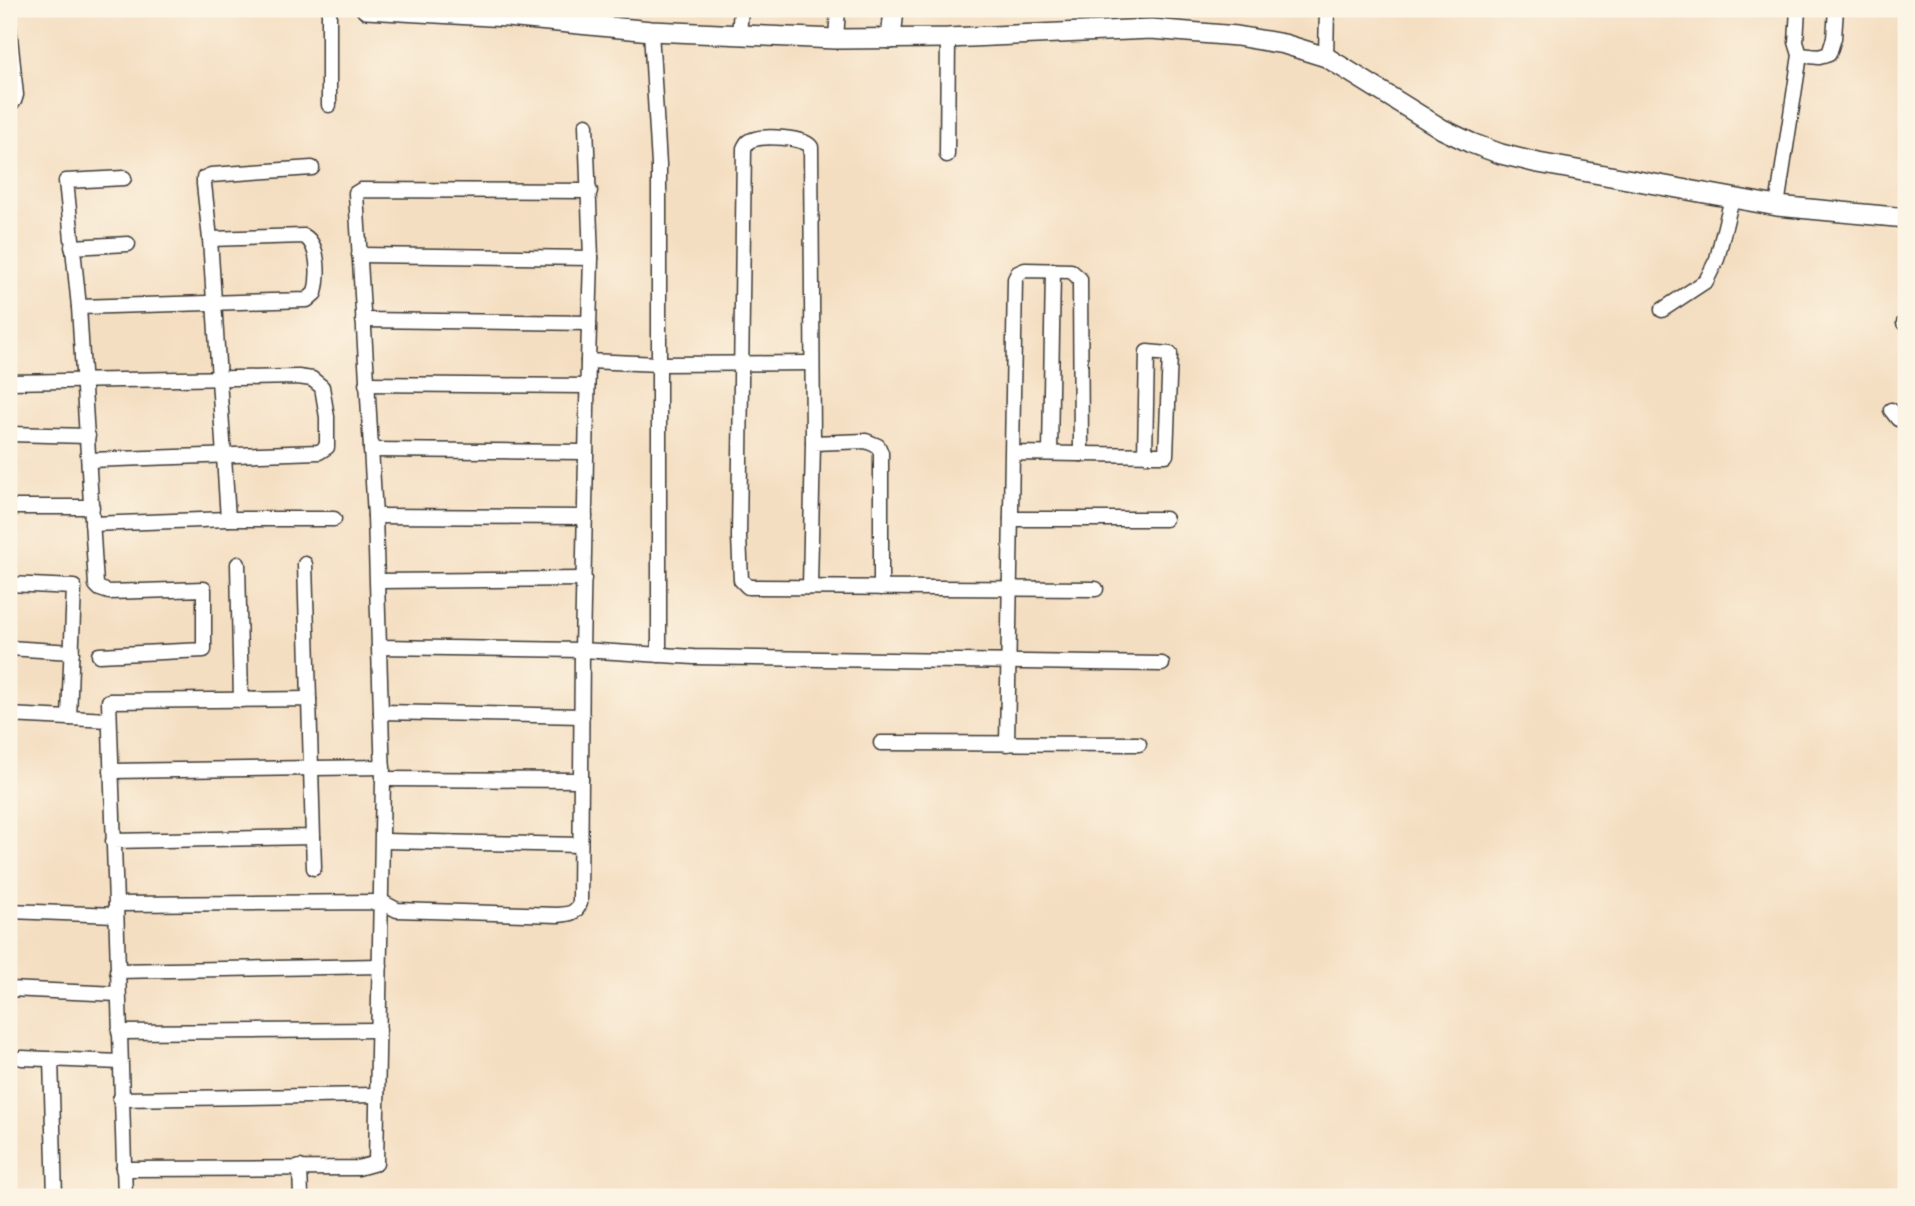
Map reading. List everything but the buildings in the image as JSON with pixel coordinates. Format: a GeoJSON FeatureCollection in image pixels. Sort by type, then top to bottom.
{"type":"FeatureCollection","features":[{"type":"Feature","properties":{"kind":"street"},"geometry":{"type":"LineString","coordinates":[[329,105],[330,9]]}},
{"type":"Feature","properties":{"kind":"street"},"geometry":{"type":"LineString","coordinates":[[366,9],[507,17],[651,31],[836,39],[947,38],[1152,29],[1237,36],[1284,44],[1326,57],[1442,129],[1501,154],[1732,198],[1839,214],[1906,218]]}},
{"type":"Feature","properties":{"kind":"street"},"geometry":{"type":"LineString","coordinates":[[739,35],[741,9]]}},
{"type":"Feature","properties":{"kind":"street"},"geometry":{"type":"LineString","coordinates":[[836,39],[838,9]]}},
{"type":"Feature","properties":{"kind":"street"},"geometry":{"type":"LineString","coordinates":[[891,39],[894,9]]}},
{"type":"Feature","properties":{"kind":"street"},"geometry":{"type":"LineString","coordinates":[[1326,57],[1327,9]]}},
{"type":"Feature","properties":{"kind":"street"},"geometry":{"type":"LineString","coordinates":[[1777,205],[1800,55],[1796,42],[1798,9]]}},
{"type":"Feature","properties":{"kind":"street"},"geometry":{"type":"LineString","coordinates":[[1800,55],[1819,57],[1829,54],[1834,38],[1836,9]]}},
{"type":"Feature","properties":{"kind":"street"},"geometry":{"type":"LineString","coordinates":[[9,27],[16,94],[15,101],[9,104]]}},
{"type":"Feature","properties":{"kind":"street"},"geometry":{"type":"LineString","coordinates":[[651,31],[659,164],[659,655]]}},
{"type":"Feature","properties":{"kind":"street"},"geometry":{"type":"LineString","coordinates":[[947,38],[947,155]]}},
{"type":"Feature","properties":{"kind":"street"},"geometry":{"type":"LineString","coordinates":[[9,912],[382,902],[397,910],[574,912],[580,903],[582,650],[591,258],[586,125]]}},
{"type":"Feature","properties":{"kind":"street"},"geometry":{"type":"LineString","coordinates":[[810,587],[813,153],[808,141],[755,139],[744,148],[739,537],[741,580],[748,587],[1096,589]]}},
{"type":"Feature","properties":{"kind":"street"},"geometry":{"type":"LineString","coordinates":[[228,519],[204,184],[206,176],[312,168]]}},
{"type":"Feature","properties":{"kind":"street"},"geometry":{"type":"LineString","coordinates":[[99,655],[204,650],[204,589],[119,592],[100,589],[96,585],[94,575],[79,307],[66,181],[124,178]]}},
{"type":"Feature","properties":{"kind":"street"},"geometry":{"type":"LineString","coordinates":[[123,1169],[358,1168],[376,1163],[384,841],[383,773],[375,516],[355,198],[358,191],[590,191]]}},
{"type":"Feature","properties":{"kind":"street"},"geometry":{"type":"LineString","coordinates":[[1662,310],[1706,281],[1717,259],[1732,198]]}},
{"type":"Feature","properties":{"kind":"street"},"geometry":{"type":"LineString","coordinates":[[79,307],[213,304],[312,298],[317,288],[317,268],[313,245],[304,236],[210,239]]}},
{"type":"Feature","properties":{"kind":"street"},"geometry":{"type":"LineString","coordinates":[[72,247],[128,244]]}},
{"type":"Feature","properties":{"kind":"street"},"geometry":{"type":"LineString","coordinates":[[359,255],[591,258]]}},
{"type":"Feature","properties":{"kind":"street"},"geometry":{"type":"LineString","coordinates":[[1007,744],[1016,276],[1025,270],[1071,271],[1080,279],[1081,454]]}},
{"type":"Feature","properties":{"kind":"street"},"geometry":{"type":"LineString","coordinates":[[1050,453],[1053,270]]}},
{"type":"Feature","properties":{"kind":"street"},"geometry":{"type":"LineString","coordinates":[[363,320],[589,323]]}},
{"type":"Feature","properties":{"kind":"street"},"geometry":{"type":"LineString","coordinates":[[1013,453],[1050,453],[1081,454],[1145,455],[1166,455],[1170,354],[1147,352],[1145,455]]}},
{"type":"Feature","properties":{"kind":"street"},"geometry":{"type":"LineString","coordinates":[[588,361],[660,364],[811,363]]}},
{"type":"Feature","properties":{"kind":"street"},"geometry":{"type":"LineString","coordinates":[[9,382],[298,377],[312,379],[322,387],[327,417],[327,447],[322,451],[89,460]]}},
{"type":"Feature","properties":{"kind":"street"},"geometry":{"type":"LineString","coordinates":[[366,384],[587,386]]}},
{"type":"Feature","properties":{"kind":"street"},"geometry":{"type":"LineString","coordinates":[[1891,410],[1898,419],[1906,421]]}},
{"type":"Feature","properties":{"kind":"street"},"geometry":{"type":"LineString","coordinates":[[9,434],[88,436]]}},
{"type":"Feature","properties":{"kind":"street"},"geometry":{"type":"LineString","coordinates":[[813,443],[866,441],[878,446],[882,463],[881,587]]}},
{"type":"Feature","properties":{"kind":"street"},"geometry":{"type":"LineString","coordinates":[[371,450],[586,452]]}},
{"type":"Feature","properties":{"kind":"street"},"geometry":{"type":"LineString","coordinates":[[9,507],[92,507]]}},
{"type":"Feature","properties":{"kind":"street"},"geometry":{"type":"LineString","coordinates":[[375,516],[585,517]]}},
{"type":"Feature","properties":{"kind":"street"},"geometry":{"type":"LineString","coordinates":[[92,524],[228,519],[334,519]]}},
{"type":"Feature","properties":{"kind":"street"},"geometry":{"type":"LineString","coordinates":[[1011,519],[1165,519]]}},
{"type":"Feature","properties":{"kind":"street"},"geometry":{"type":"LineString","coordinates":[[305,564],[314,868]]}},
{"type":"Feature","properties":{"kind":"street"},"geometry":{"type":"LineString","coordinates":[[238,565],[241,700]]}},
{"type":"Feature","properties":{"kind":"street"},"geometry":{"type":"LineString","coordinates":[[378,581],[584,579]]}},
{"type":"Feature","properties":{"kind":"street"},"geometry":{"type":"LineString","coordinates":[[9,584],[74,587],[69,718]]}},
{"type":"Feature","properties":{"kind":"street"},"geometry":{"type":"LineString","coordinates":[[379,647],[1162,664]]}},
{"type":"Feature","properties":{"kind":"street"},"geometry":{"type":"LineString","coordinates":[[9,648],[72,652]]}},
{"type":"Feature","properties":{"kind":"street"},"geometry":{"type":"LineString","coordinates":[[125,1197],[109,702],[309,699]]}},
{"type":"Feature","properties":{"kind":"street"},"geometry":{"type":"LineString","coordinates":[[381,712],[582,716]]}},
{"type":"Feature","properties":{"kind":"street"},"geometry":{"type":"LineString","coordinates":[[9,715],[109,720]]}},
{"type":"Feature","properties":{"kind":"street"},"geometry":{"type":"LineString","coordinates":[[881,743],[1139,744]]}},
{"type":"Feature","properties":{"kind":"street"},"geometry":{"type":"LineString","coordinates":[[111,771],[311,769],[581,780]]}},
{"type":"Feature","properties":{"kind":"street"},"geometry":{"type":"LineString","coordinates":[[113,841],[313,837]]}},
{"type":"Feature","properties":{"kind":"street"},"geometry":{"type":"LineString","coordinates":[[384,841],[580,845]]}},
{"type":"Feature","properties":{"kind":"street"},"geometry":{"type":"LineString","coordinates":[[117,971],[380,966]]}},
{"type":"Feature","properties":{"kind":"street"},"geometry":{"type":"LineString","coordinates":[[9,989],[118,994]]}},
{"type":"Feature","properties":{"kind":"street"},"geometry":{"type":"LineString","coordinates":[[119,1032],[379,1030]]}},
{"type":"Feature","properties":{"kind":"street"},"geometry":{"type":"LineString","coordinates":[[22,1058],[120,1062]]}},
{"type":"Feature","properties":{"kind":"street"},"geometry":{"type":"LineString","coordinates":[[51,1059],[55,1197]]}},
{"type":"Feature","properties":{"kind":"street"},"geometry":{"type":"LineString","coordinates":[[120,1099],[377,1096]]}},
{"type":"Feature","properties":{"kind":"street"},"geometry":{"type":"LineString","coordinates":[[300,1167],[301,1197]]}}]}
